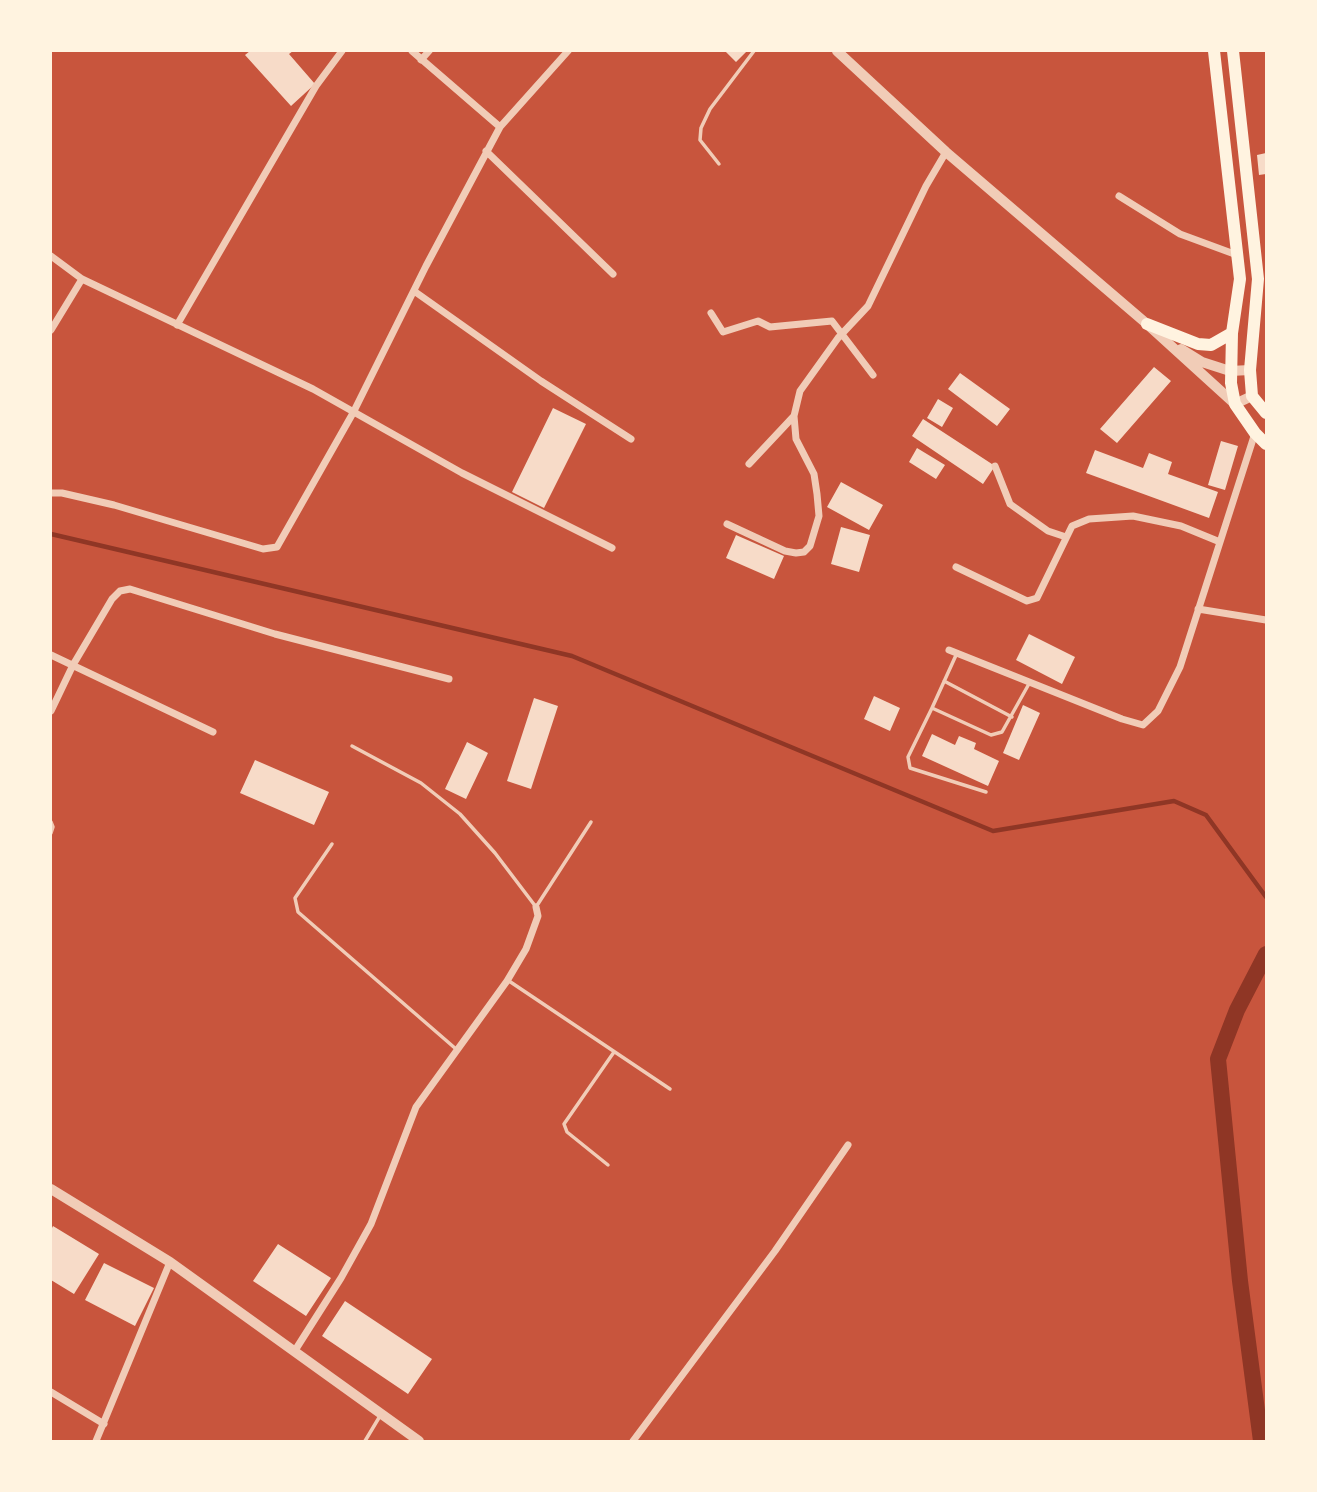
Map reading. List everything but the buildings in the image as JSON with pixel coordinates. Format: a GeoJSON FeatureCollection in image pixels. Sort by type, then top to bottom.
{"type":"FeatureCollection","features":[{"type":"Feature","properties":{"kind":"main road"},"geometry":{"type":"LineString","coordinates":[[1214,51],[1240,279],[1232,333],[1230,371],[1235,404],[1266,444]]}},
{"type":"Feature","properties":{"kind":"main road"},"geometry":{"type":"LineString","coordinates":[[1233,51],[1258,279],[1250,370],[1252,396],[1266,413]]}},
{"type":"Feature","properties":{"kind":"main road"},"geometry":{"type":"LineString","coordinates":[[1147,324],[1198,344],[1211,345],[1232,333]]}},
{"type":"Feature","properties":{"kind":"street"},"geometry":{"type":"LineString","coordinates":[[177,325],[316,86],[342,51]]}},
{"type":"Feature","properties":{"kind":"street"},"geometry":{"type":"LineString","coordinates":[[412,51],[500,127]]}},
{"type":"Feature","properties":{"kind":"street"},"geometry":{"type":"LineString","coordinates":[[421,60],[429,51]]}},
{"type":"Feature","properties":{"kind":"street"},"geometry":{"type":"LineString","coordinates":[[51,493],[114,505],[263,549],[277,547],[353,413],[500,127],[568,51]]}},
{"type":"Feature","properties":{"kind":"street"},"geometry":{"type":"LineString","coordinates":[[837,51],[946,152],[1147,324],[1235,404],[1252,396]]}},
{"type":"Feature","properties":{"kind":"street"},"geometry":{"type":"LineString","coordinates":[[486,151],[613,274]]}},
{"type":"Feature","properties":{"kind":"street"},"geometry":{"type":"LineString","coordinates":[[727,524],[785,551],[804,552],[810,546],[819,516],[814,474],[796,439],[794,416],[800,391],[843,333],[868,306],[926,186],[946,152]]}},
{"type":"Feature","properties":{"kind":"street"},"geometry":{"type":"LineString","coordinates":[[1119,196],[1180,234],[1237,255]]}},
{"type":"Feature","properties":{"kind":"street"},"geometry":{"type":"LineString","coordinates":[[51,256],[82,279],[313,389],[462,473],[612,548]]}},
{"type":"Feature","properties":{"kind":"street"},"geometry":{"type":"LineString","coordinates":[[51,330],[82,279]]}},
{"type":"Feature","properties":{"kind":"street"},"geometry":{"type":"LineString","coordinates":[[414,291],[541,381],[631,439]]}},
{"type":"Feature","properties":{"kind":"street"},"geometry":{"type":"LineString","coordinates":[[711,313],[723,332],[758,321],[770,327],[831,321],[843,333],[873,375]]}},
{"type":"Feature","properties":{"kind":"street"},"geometry":{"type":"LineString","coordinates":[[1147,324],[1202,362],[1230,371],[1250,370]]}},
{"type":"Feature","properties":{"kind":"street"},"geometry":{"type":"LineString","coordinates":[[749,464],[794,416]]}},
{"type":"Feature","properties":{"kind":"street"},"geometry":{"type":"LineString","coordinates":[[953,652],[1143,725],[1158,711],[1180,667],[1255,433]]}},
{"type":"Feature","properties":{"kind":"street"},"geometry":{"type":"LineString","coordinates":[[995,466],[1010,504],[1048,531],[1066,537]]}},
{"type":"Feature","properties":{"kind":"street"},"geometry":{"type":"LineString","coordinates":[[956,567],[1027,601],[1037,598],[1072,526],[1089,519],[1133,516],[1181,526],[1220,542]]}},
{"type":"Feature","properties":{"kind":"street"},"geometry":{"type":"LineString","coordinates":[[51,711],[73,665],[112,599],[120,591],[130,589],[275,634],[449,679]]}},
{"type":"Feature","properties":{"kind":"street"},"geometry":{"type":"LineString","coordinates":[[1198,609],[1266,620]]}},
{"type":"Feature","properties":{"kind":"street"},"geometry":{"type":"LineString","coordinates":[[51,654],[213,733]]}},
{"type":"Feature","properties":{"kind":"street"},"geometry":{"type":"LineString","coordinates":[[294,1352],[341,1278],[370,1224],[416,1107],[507,981],[536,927],[536,907]]}},
{"type":"Feature","properties":{"kind":"street"},"geometry":{"type":"LineString","coordinates":[[633,1441],[775,1251],[848,1146]]}},
{"type":"Feature","properties":{"kind":"street"},"geometry":{"type":"LineString","coordinates":[[51,1189],[170,1262],[419,1441]]}},
{"type":"Feature","properties":{"kind":"street"},"geometry":{"type":"LineString","coordinates":[[96,1441],[170,1262]]}},
{"type":"Feature","properties":{"kind":"street"},"geometry":{"type":"LineString","coordinates":[[51,1392],[104,1424]]}},
{"type":"Feature","properties":{"kind":"lane"},"geometry":{"type":"LineString","coordinates":[[719,164],[699,140],[701,128],[710,109],[754,51]]}},
{"type":"Feature","properties":{"kind":"lane"},"geometry":{"type":"LineString","coordinates":[[953,652],[944,681],[908,757],[910,768],[986,792]]}},
{"type":"Feature","properties":{"kind":"lane"},"geometry":{"type":"LineString","coordinates":[[944,681],[1012,717]]}},
{"type":"Feature","properties":{"kind":"lane"},"geometry":{"type":"LineString","coordinates":[[932,708],[995,736],[1002,732],[1012,717],[1030,682]]}},
{"type":"Feature","properties":{"kind":"lane"},"geometry":{"type":"LineString","coordinates":[[352,746],[421,783],[460,814],[495,853],[536,907],[591,821]]}},
{"type":"Feature","properties":{"kind":"lane"},"geometry":{"type":"LineString","coordinates":[[51,821],[51,833]]}},
{"type":"Feature","properties":{"kind":"lane"},"geometry":{"type":"LineString","coordinates":[[332,844],[295,898],[298,912],[456,1049]]}},
{"type":"Feature","properties":{"kind":"lane"},"geometry":{"type":"LineString","coordinates":[[507,981],[670,1089]]}},
{"type":"Feature","properties":{"kind":"lane"},"geometry":{"type":"LineString","coordinates":[[608,1165],[566,1132],[564,1124],[614,1052]]}},
{"type":"Feature","properties":{"kind":"lane"},"geometry":{"type":"LineString","coordinates":[[365,1441],[381,1414]]}},
{"type":"Feature","properties":{"kind":"waterway"},"geometry":{"type":"LineString","coordinates":[[51,534],[572,656],[993,831],[1174,801],[1206,815],[1266,897]]}},
{"type":"Feature","properties":{"kind":"waterway"},"geometry":{"type":"LineString","coordinates":[[1261,1441],[1240,1281],[1218,1059],[1237,1010],[1266,954]]}}]}
